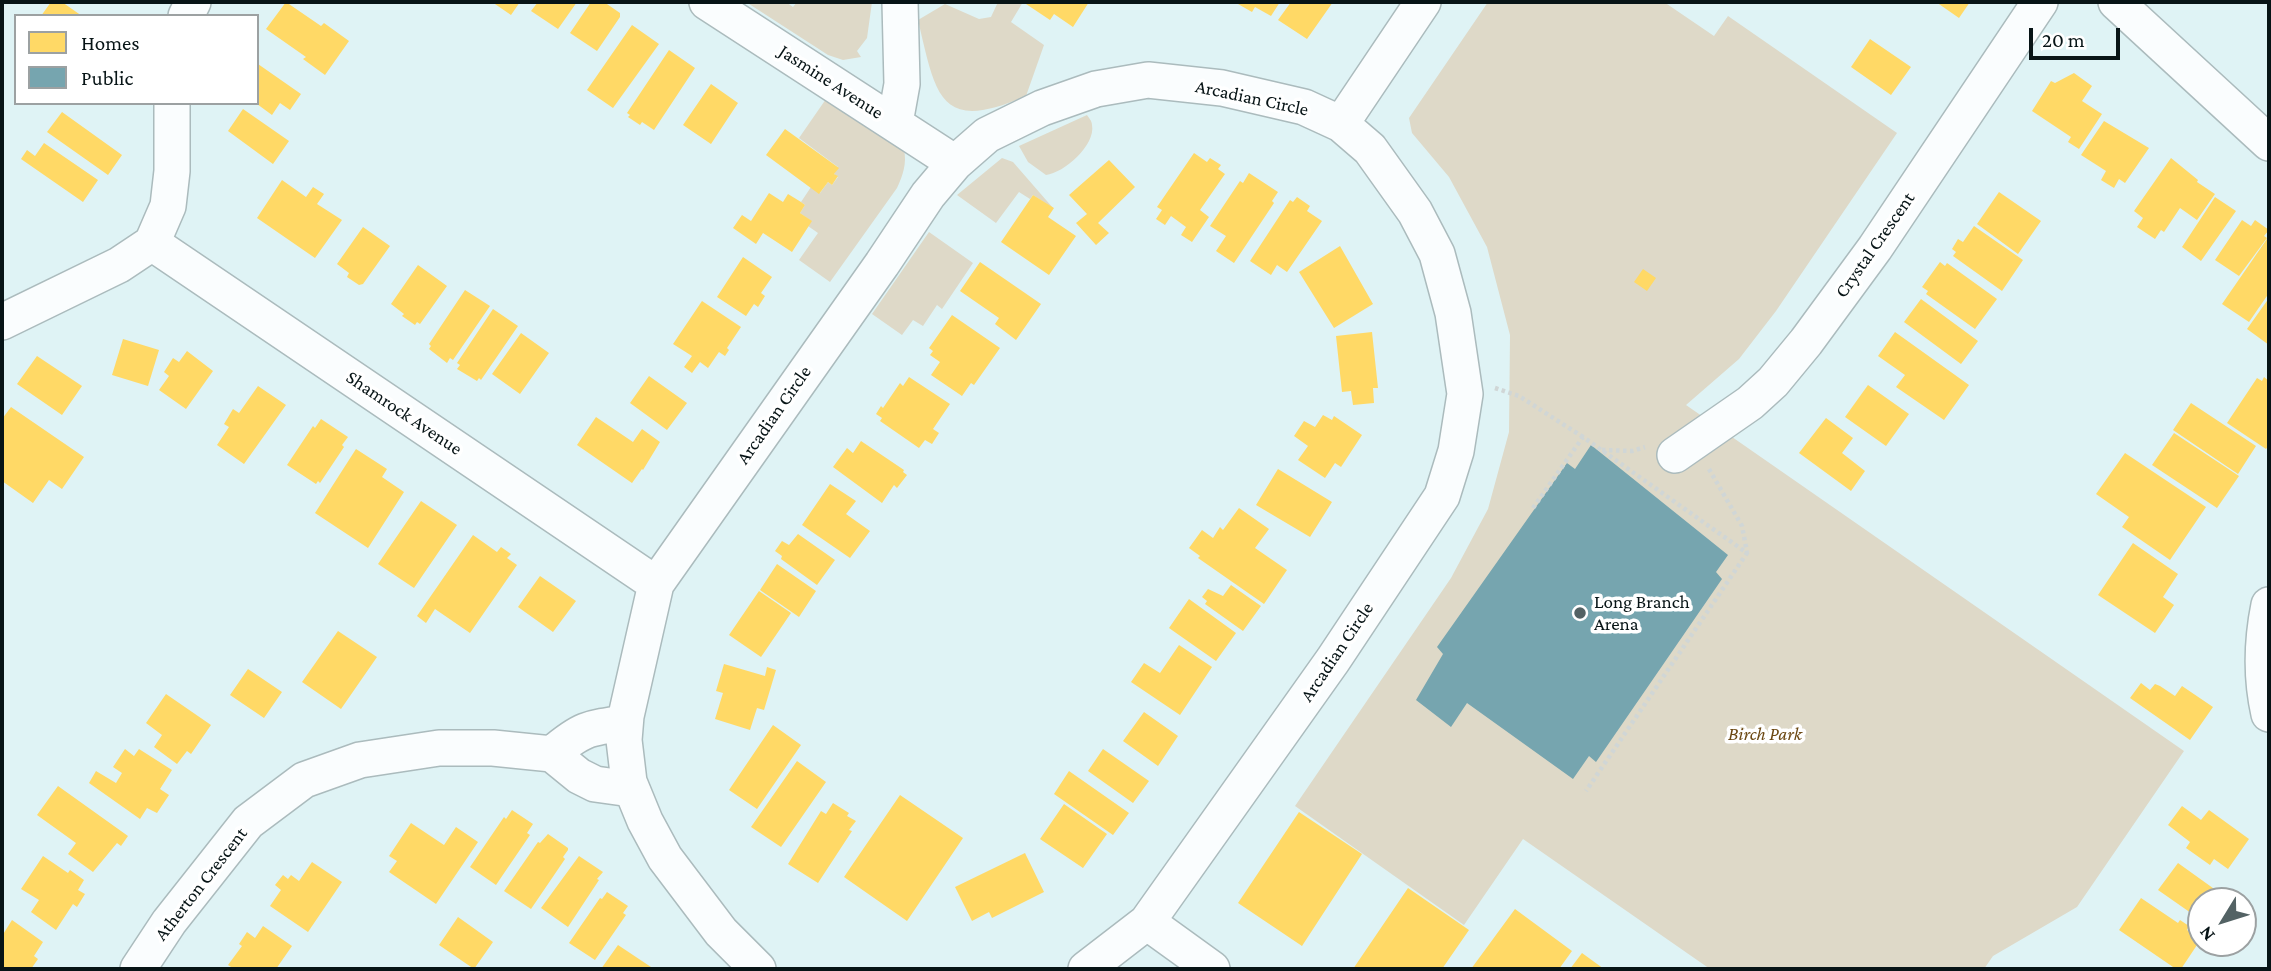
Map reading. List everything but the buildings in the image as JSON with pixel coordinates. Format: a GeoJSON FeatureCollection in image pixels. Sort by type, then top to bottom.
{"type":"FeatureCollection","features":[{"type":"Feature","properties":{"kind":"street","name":"Jasmine Avenue"},"geometry":{"type":"LineString","coordinates":[[707,2],[955,163]]}},
{"type":"Feature","properties":{"kind":"street"},"geometry":{"type":"LineString","coordinates":[[895,123],[902,83],[900,2]]}},
{"type":"Feature","properties":{"kind":"street"},"geometry":{"type":"LineString","coordinates":[[1341,124],[1423,2]]}},
{"type":"Feature","properties":{"kind":"street","name":"Crystal Crescent"},"geometry":{"type":"LineString","coordinates":[[1684,449],[1750,403],[1773,382],[1806,342],[1875,248],[2040,2]]}},
{"type":"Feature","properties":{"kind":"street"},"geometry":{"type":"LineString","coordinates":[[2116,2],[2269,143]]}},
{"type":"Feature","properties":{"kind":"street","name":"Arcadian Circle"},"geometry":{"type":"LineString","coordinates":[[755,969],[721,932],[665,858],[631,789],[625,761],[625,723],[656,584],[928,195],[955,163],[987,135],[1042,108],[1096,89],[1148,80],[1222,88],[1304,107],[1341,124],[1370,149],[1415,212],[1437,254],[1453,313],[1465,394],[1456,451],[1442,496],[1333,660],[1147,922],[1086,969]]}},
{"type":"Feature","properties":{"kind":"street"},"geometry":{"type":"LineString","coordinates":[[2,322],[119,265],[152,243],[168,206],[172,171],[172,105]]}},
{"type":"Feature","properties":{"kind":"street","name":"Shamrock Avenue"},"geometry":{"type":"LineString","coordinates":[[152,243],[656,584]]}},
{"type":"Feature","properties":{"kind":"street"},"geometry":{"type":"LineString","coordinates":[[2269,605],[2264,640],[2264,678],[2269,714]]}},
{"type":"Feature","properties":{"kind":"street"},"geometry":{"type":"LineString","coordinates":[[625,723],[579,732],[552,754],[579,776],[595,784],[631,789]]}},
{"type":"Feature","properties":{"kind":"street","name":"Atherton Crescent"},"geometry":{"type":"LineString","coordinates":[[138,969],[169,922],[248,822],[304,780],[360,760],[439,748],[493,748],[552,754]]}},
{"type":"Feature","properties":{"kind":"street"},"geometry":{"type":"LineString","coordinates":[[1147,922],[1212,969]]}},
{"type":"Feature","properties":{"kind":"path"},"geometry":{"type":"LineString","coordinates":[[1464,376],[1519,396],[1583,437],[1747,553]]}},
{"type":"Feature","properties":{"kind":"path"},"geometry":{"type":"LineString","coordinates":[[1533,508],[1583,437]]}},
{"type":"Feature","properties":{"kind":"path"},"geometry":{"type":"LineString","coordinates":[[1586,791],[1747,553],[1742,526],[1684,449],[1656,444],[1632,451],[1601,450]]}},
{"type":"Feature","properties":{"kind":"green space"},"geometry":{"type":"Polygon","coordinates":[[[746,2],[786,2],[793,7],[797,2],[872,2],[867,38],[857,51],[861,57],[843,60],[828,55],[746,2]]]}},
{"type":"Feature","properties":{"kind":"green space"},"geometry":{"type":"Polygon","coordinates":[[[998,2],[1023,2],[1011,22],[1044,45],[1026,96],[997,107],[975,111],[958,109],[946,101],[937,87],[918,20],[945,4],[979,19],[991,17],[998,2]]]}},
{"type":"Feature","properties":{"kind":"green space","name":"Birch Park"},"geometry":{"type":"Polygon","coordinates":[[[1488,2],[1664,2],[1714,36],[1728,16],[1897,133],[1776,311],[1739,359],[1686,405],[2184,751],[2077,907],[1993,956],[1984,969],[1710,969],[1523,839],[1464,925],[1295,806],[1451,578],[1488,509],[1509,432],[1510,335],[1487,247],[1449,177],[1412,133],[1409,118],[1488,2]]]}},
{"type":"Feature","properties":{"kind":"green space"},"geometry":{"type":"Polygon","coordinates":[[[826,99],[904,150],[905,160],[897,188],[830,282],[799,260],[818,233],[808,226],[811,221],[800,213],[805,205],[801,202],[811,187],[820,193],[828,182],[832,185],[838,177],[834,174],[838,167],[799,138],[826,99]]]}},
{"type":"Feature","properties":{"kind":"green space"},"geometry":{"type":"Polygon","coordinates":[[[1087,115],[1091,121],[1092,133],[1084,149],[1070,164],[1046,175],[1028,162],[1019,146],[1087,115]]]}},
{"type":"Feature","properties":{"kind":"green space"},"geometry":{"type":"Polygon","coordinates":[[[1002,158],[1013,162],[1053,208],[1033,195],[1030,199],[1019,192],[996,223],[957,195],[1002,158]]]}},
{"type":"Feature","properties":{"kind":"green space"},"geometry":{"type":"Polygon","coordinates":[[[929,232],[973,263],[942,309],[937,305],[923,326],[913,320],[902,335],[872,314],[929,232]]]}},
{"type":"Feature","properties":{"kind":"place","name":"Long Branch Arena"},"geometry":{"type":"Point","coordinates":[1580,613]}}]}
